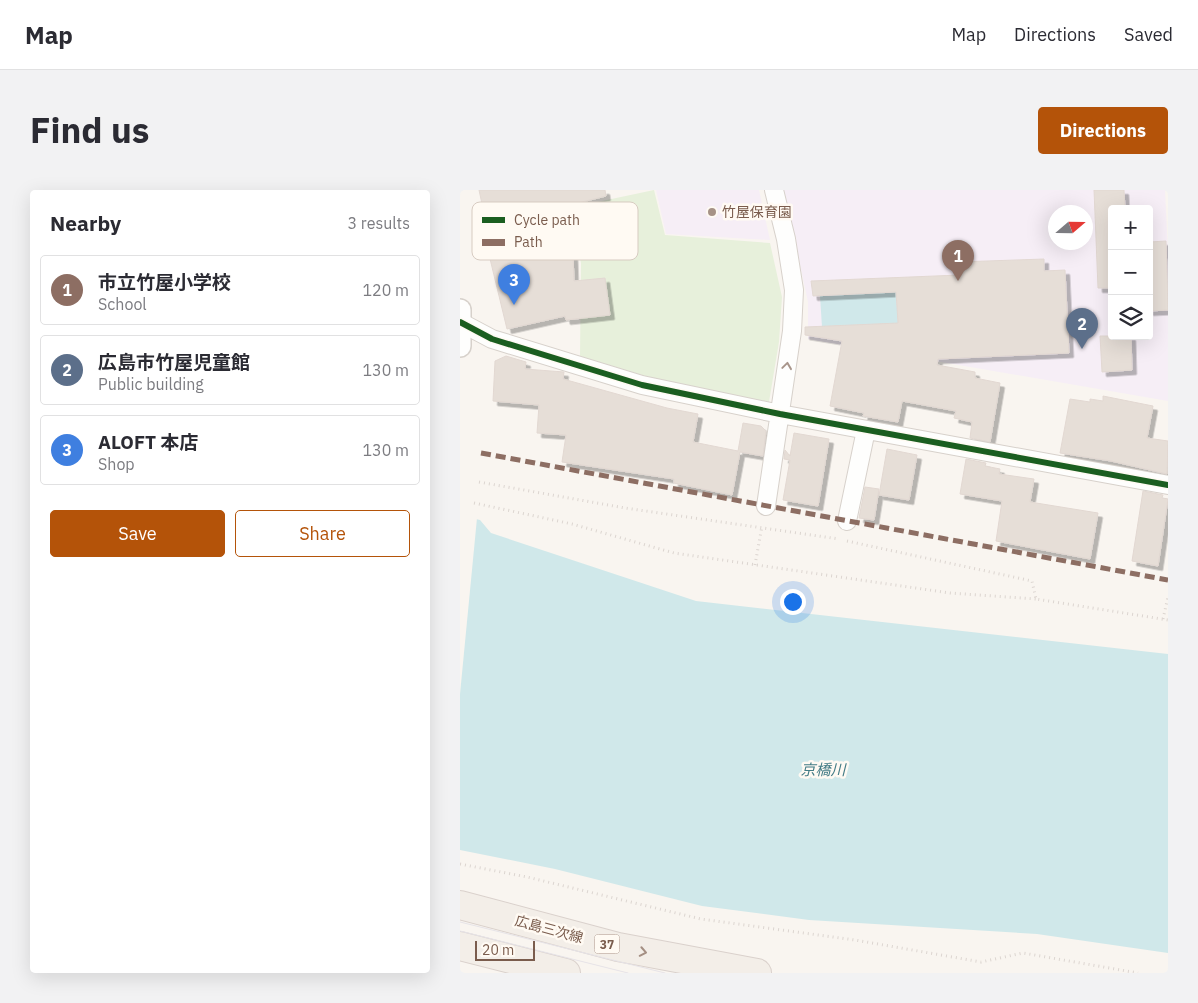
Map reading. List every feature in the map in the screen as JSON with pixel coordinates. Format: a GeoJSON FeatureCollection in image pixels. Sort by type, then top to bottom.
{"type":"FeatureCollection","features":[{"type":"Feature","properties":{"kind":"main road","name":"広島三次線"},"geometry":{"type":"LineString","coordinates":[[460,905],[618,947],[757,973]]}},
{"type":"Feature","properties":{"kind":"main road"},"geometry":{"type":"LineString","coordinates":[[460,946],[566,973]]}},
{"type":"Feature","properties":{"kind":"street"},"geometry":{"type":"LineString","coordinates":[[766,506],[792,331],[794,290],[786,239],[774,190]]}},
{"type":"Feature","properties":{"kind":"street"},"geometry":{"type":"LineString","coordinates":[[461,318],[492,339],[642,385],[780,414],[1168,485]]}},
{"type":"Feature","properties":{"kind":"street"},"geometry":{"type":"LineString","coordinates":[[460,346],[461,318]]}},
{"type":"Feature","properties":{"kind":"street"},"geometry":{"type":"LineString","coordinates":[[847,521],[866,430]]}},
{"type":"Feature","properties":{"kind":"path"},"geometry":{"type":"LineString","coordinates":[[479,482],[625,508],[844,540],[1032,580],[1036,600]]}},
{"type":"Feature","properties":{"kind":"path"},"geometry":{"type":"LineString","coordinates":[[474,502],[572,524],[674,553],[950,593],[1036,600],[1166,619],[1168,597]]}},
{"type":"Feature","properties":{"kind":"path"},"geometry":{"type":"LineString","coordinates":[[755,565],[766,506]]}},
{"type":"Feature","properties":{"kind":"path"},"geometry":{"type":"LineString","coordinates":[[460,864],[527,877],[701,918],[855,940],[981,962],[1023,953],[1138,973]]}},
{"type":"Feature","properties":{"kind":"shaded area","name":"竹屋保育園"},"geometry":{"type":"Polygon","coordinates":[[[656,190],[759,190],[770,240],[666,234],[656,190]]]}},
{"type":"Feature","properties":{"kind":"shaded area"},"geometry":{"type":"Polygon","coordinates":[[[784,190],[1165,190],[1168,252],[1168,401],[808,339],[808,302],[784,190]]]}},
{"type":"Feature","properties":{"kind":"green space"},"geometry":{"type":"Polygon","coordinates":[[[654,190],[665,235],[770,243],[782,297],[779,342],[769,402],[645,376],[580,356],[580,260],[638,260],[638,202],[597,202],[654,190]]]}},
{"type":"Feature","properties":{"kind":"water"},"geometry":{"type":"Polygon","coordinates":[[[896,292],[899,339],[822,327],[820,296],[896,292]]]}},
{"type":"Feature","properties":{"kind":"water","name":"京橋川"},"geometry":{"type":"Polygon","coordinates":[[[460,515],[480,520],[491,533],[696,601],[1168,654],[1168,953],[1037,934],[809,920],[702,906],[555,869],[460,850],[460,515]]]}},
{"type":"Feature","properties":{"kind":"pier"},"geometry":{"type":"Polygon","coordinates":[[[460,513],[477,518],[460,694],[460,513]]]}},
{"type":"Feature","properties":{"kind":"building"},"geometry":{"type":"Polygon","coordinates":[[[479,190],[605,190],[606,196],[582,202],[482,202],[479,190]]]}},
{"type":"Feature","properties":{"kind":"building"},"geometry":{"type":"Polygon","coordinates":[[[1094,190],[1124,190],[1125,205],[1108,205],[1108,288],[1098,288],[1094,190]]]}},
{"type":"Feature","properties":{"kind":"building"},"geometry":{"type":"Polygon","coordinates":[[[1166,241],[1168,310],[1153,311],[1153,242],[1166,241]]]}},
{"type":"Feature","properties":{"kind":"building"},"geometry":{"type":"Polygon","coordinates":[[[1044,259],[1044,271],[1065,270],[1069,353],[938,359],[937,365],[975,372],[975,378],[1000,383],[990,442],[970,438],[972,422],[954,418],[956,411],[902,401],[898,422],[863,416],[864,413],[830,406],[842,341],[805,335],[805,327],[898,323],[896,292],[813,296],[811,281],[959,275],[958,262],[1044,259]]]}},
{"type":"Feature","properties":{"kind":"building"},"geometry":{"type":"Polygon","coordinates":[[[490,260],[573,260],[574,281],[605,278],[610,315],[566,320],[565,316],[507,329],[490,260]]]}},
{"type":"Feature","properties":{"kind":"building"},"geometry":{"type":"Polygon","coordinates":[[[1100,336],[1108,336],[1108,340],[1131,340],[1132,370],[1102,372],[1100,336]]]}},
{"type":"Feature","properties":{"kind":"building"},"geometry":{"type":"Polygon","coordinates":[[[506,356],[526,362],[525,369],[564,372],[563,379],[667,408],[698,414],[693,442],[738,451],[743,423],[761,426],[766,431],[763,456],[740,452],[732,495],[674,483],[674,479],[562,462],[566,435],[537,433],[539,405],[493,401],[495,361],[506,356]]]}},
{"type":"Feature","properties":{"kind":"building"},"geometry":{"type":"Polygon","coordinates":[[[1103,396],[1153,406],[1147,438],[1168,441],[1167,474],[1111,461],[1060,453],[1070,399],[1090,402],[1090,399],[1103,401],[1103,396]]]}},
{"type":"Feature","properties":{"kind":"building"},"geometry":{"type":"Polygon","coordinates":[[[794,433],[829,439],[818,506],[783,500],[790,460],[784,459],[785,450],[790,456],[794,433]]]}},
{"type":"Feature","properties":{"kind":"building"},"geometry":{"type":"Polygon","coordinates":[[[887,449],[917,455],[909,500],[879,495],[887,449]]]}},
{"type":"Feature","properties":{"kind":"building"},"geometry":{"type":"Polygon","coordinates":[[[966,459],[986,463],[985,466],[1000,469],[999,474],[1034,479],[1030,502],[1098,513],[1090,559],[996,541],[1002,501],[960,494],[966,459]]]}},
{"type":"Feature","properties":{"kind":"building"},"geometry":{"type":"Polygon","coordinates":[[[865,487],[879,489],[874,520],[859,518],[865,487]]]}},
{"type":"Feature","properties":{"kind":"building"},"geometry":{"type":"Polygon","coordinates":[[[1143,491],[1163,495],[1162,498],[1168,499],[1158,566],[1132,561],[1143,491]]]}},
{"type":"Feature","properties":{"kind":"tram line"},"geometry":{"type":"LineString","coordinates":[[460,922],[665,973]]}},
{"type":"Feature","properties":{"kind":"tram line"},"geometry":{"type":"LineString","coordinates":[[460,931],[628,973]]}},
{"type":"Feature","properties":{"kind":"marked path"},"geometry":{"type":"LineString","coordinates":[[481,453],[1168,580]]}},
{"type":"Feature","properties":{"kind":"cycle path"},"geometry":{"type":"LineString","coordinates":[[460,322],[492,339],[642,385],[780,414],[1168,485]]}},
{"type":"Feature","properties":{"kind":"place","name":"竹屋保育園"},"geometry":{"type":"Point","coordinates":[712,212]}},
{"type":"Feature","properties":{"kind":"place","name":"市立竹屋小学校"},"geometry":{"type":"Point","coordinates":[958,281]}},
{"type":"Feature","properties":{"kind":"place","name":"ALOFT 本店"},"geometry":{"type":"Point","coordinates":[514,305]}},
{"type":"Feature","properties":{"kind":"place","name":"広島市竹屋児童館"},"geometry":{"type":"Point","coordinates":[1082,349]}}]}
